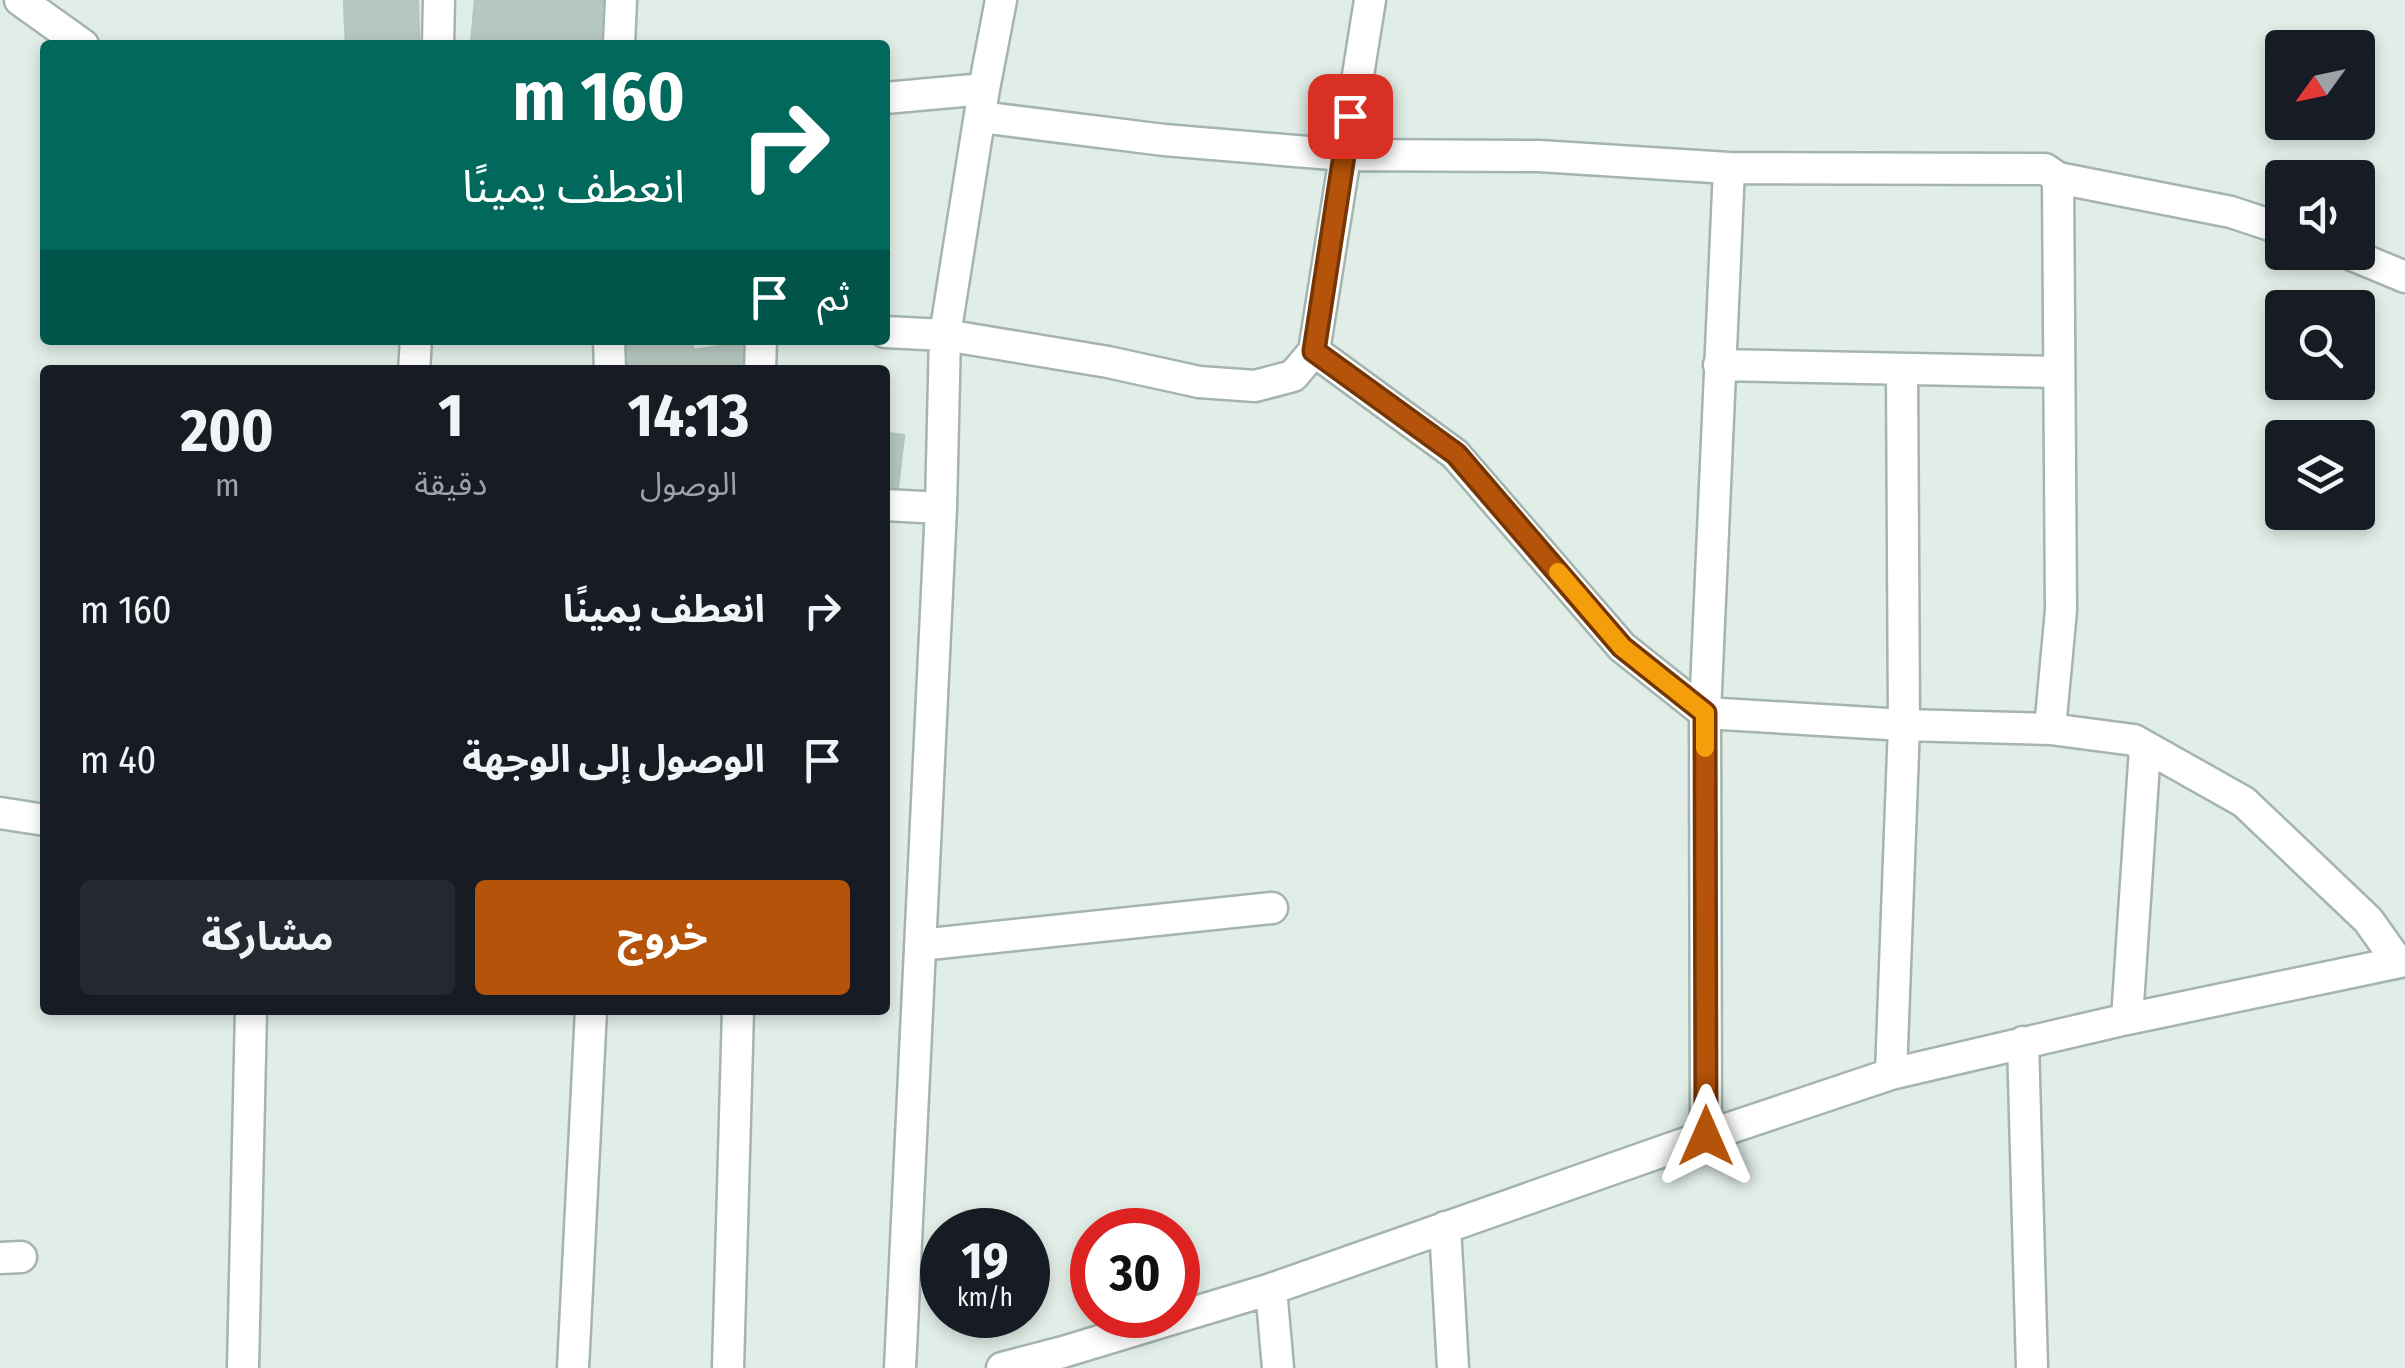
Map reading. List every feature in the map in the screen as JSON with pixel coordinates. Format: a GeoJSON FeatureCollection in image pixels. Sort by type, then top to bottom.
{"type":"FeatureCollection","features":[{"type":"Feature","properties":{"kind":"street"},"geometry":{"type":"LineString","coordinates":[[20,0],[76,40]]}},
{"type":"Feature","properties":{"kind":"street"},"geometry":{"type":"LineString","coordinates":[[438,40],[439,0]]}},
{"type":"Feature","properties":{"kind":"street"},"geometry":{"type":"LineString","coordinates":[[618,40],[621,0]]}},
{"type":"Feature","properties":{"kind":"street"},"geometry":{"type":"LineString","coordinates":[[900,1368],[941,508],[945,335],[1001,0]]}},
{"type":"Feature","properties":{"kind":"street"},"geometry":{"type":"LineString","coordinates":[[890,332],[945,335],[1108,362],[1199,382],[1255,386],[1293,376],[1314,351],[1370,0]]}},
{"type":"Feature","properties":{"kind":"street"},"geometry":{"type":"LineString","coordinates":[[890,98],[982,103],[1164,140],[1344,155],[1538,156],[1728,168],[2045,169],[2058,178],[2232,212],[2265,223]]}},
{"type":"Feature","properties":{"kind":"street"},"geometry":{"type":"LineString","coordinates":[[1706,1136],[1705,713],[1728,168]]}},
{"type":"Feature","properties":{"kind":"street"},"geometry":{"type":"LineString","coordinates":[[2050,729],[2061,610],[2058,178]]}},
{"type":"Feature","properties":{"kind":"street"},"geometry":{"type":"LineString","coordinates":[[2375,264],[2405,277]]}},
{"type":"Feature","properties":{"kind":"street"},"geometry":{"type":"LineString","coordinates":[[1002,1368],[1064,1360],[1891,1074],[2127,1019],[2402,962],[2368,920],[2244,802],[2134,740],[2050,729],[1705,713],[1622,647],[1456,454],[1314,351]]}},
{"type":"Feature","properties":{"kind":"street"},"geometry":{"type":"LineString","coordinates":[[1719,365],[2059,372]]}},
{"type":"Feature","properties":{"kind":"street"},"geometry":{"type":"LineString","coordinates":[[1891,1074],[1904,725],[1902,370]]}},
{"type":"Feature","properties":{"kind":"street"},"geometry":{"type":"LineString","coordinates":[[890,505],[941,508]]}},
{"type":"Feature","properties":{"kind":"street"},"geometry":{"type":"LineString","coordinates":[[2127,1019],[2146,748],[2134,740]]}},
{"type":"Feature","properties":{"kind":"street"},"geometry":{"type":"LineString","coordinates":[[0,812],[40,819]]}},
{"type":"Feature","properties":{"kind":"street"},"geometry":{"type":"LineString","coordinates":[[920,945],[1272,908]]}},
{"type":"Feature","properties":{"kind":"street"},"geometry":{"type":"LineString","coordinates":[[243,1368],[251,1015]]}},
{"type":"Feature","properties":{"kind":"street"},"geometry":{"type":"LineString","coordinates":[[574,1368],[590,1015]]}},
{"type":"Feature","properties":{"kind":"street"},"geometry":{"type":"LineString","coordinates":[[728,1368],[738,1015]]}},
{"type":"Feature","properties":{"kind":"street"},"geometry":{"type":"LineString","coordinates":[[2023,1042],[2032,1368]]}},
{"type":"Feature","properties":{"kind":"street"},"geometry":{"type":"LineString","coordinates":[[1445,1226],[1453,1368]]}},
{"type":"Feature","properties":{"kind":"street"},"geometry":{"type":"LineString","coordinates":[[1271,1289],[1278,1368]]}},
{"type":"Feature","properties":{"kind":"building"},"geometry":{"type":"Polygon","coordinates":[[[344,0],[418,0],[419,40],[346,40],[344,0]]]}},
{"type":"Feature","properties":{"kind":"building"},"geometry":{"type":"Polygon","coordinates":[[[475,0],[625,0],[621,40],[471,40],[475,0]]]}},
{"type":"Feature","properties":{"kind":"building"},"geometry":{"type":"Polygon","coordinates":[[[619,345],[692,345],[693,350],[743,345],[746,365],[622,365],[619,345]]]}},
{"type":"Feature","properties":{"kind":"building"},"geometry":{"type":"Polygon","coordinates":[[[890,434],[904,435],[897,495],[890,494],[890,434]]]}},
{"type":"Feature","properties":{"kind":"slow traffic"},"geometry":{"type":"LineString","coordinates":[[1558,572],[1622,647],[1705,713],[1705,748]]}},
{"type":"Feature","properties":{"kind":"route"},"geometry":{"type":"LineString","coordinates":[[1350,116],[1314,351],[1456,454],[1622,647],[1705,713],[1706,1136]]}}]}
